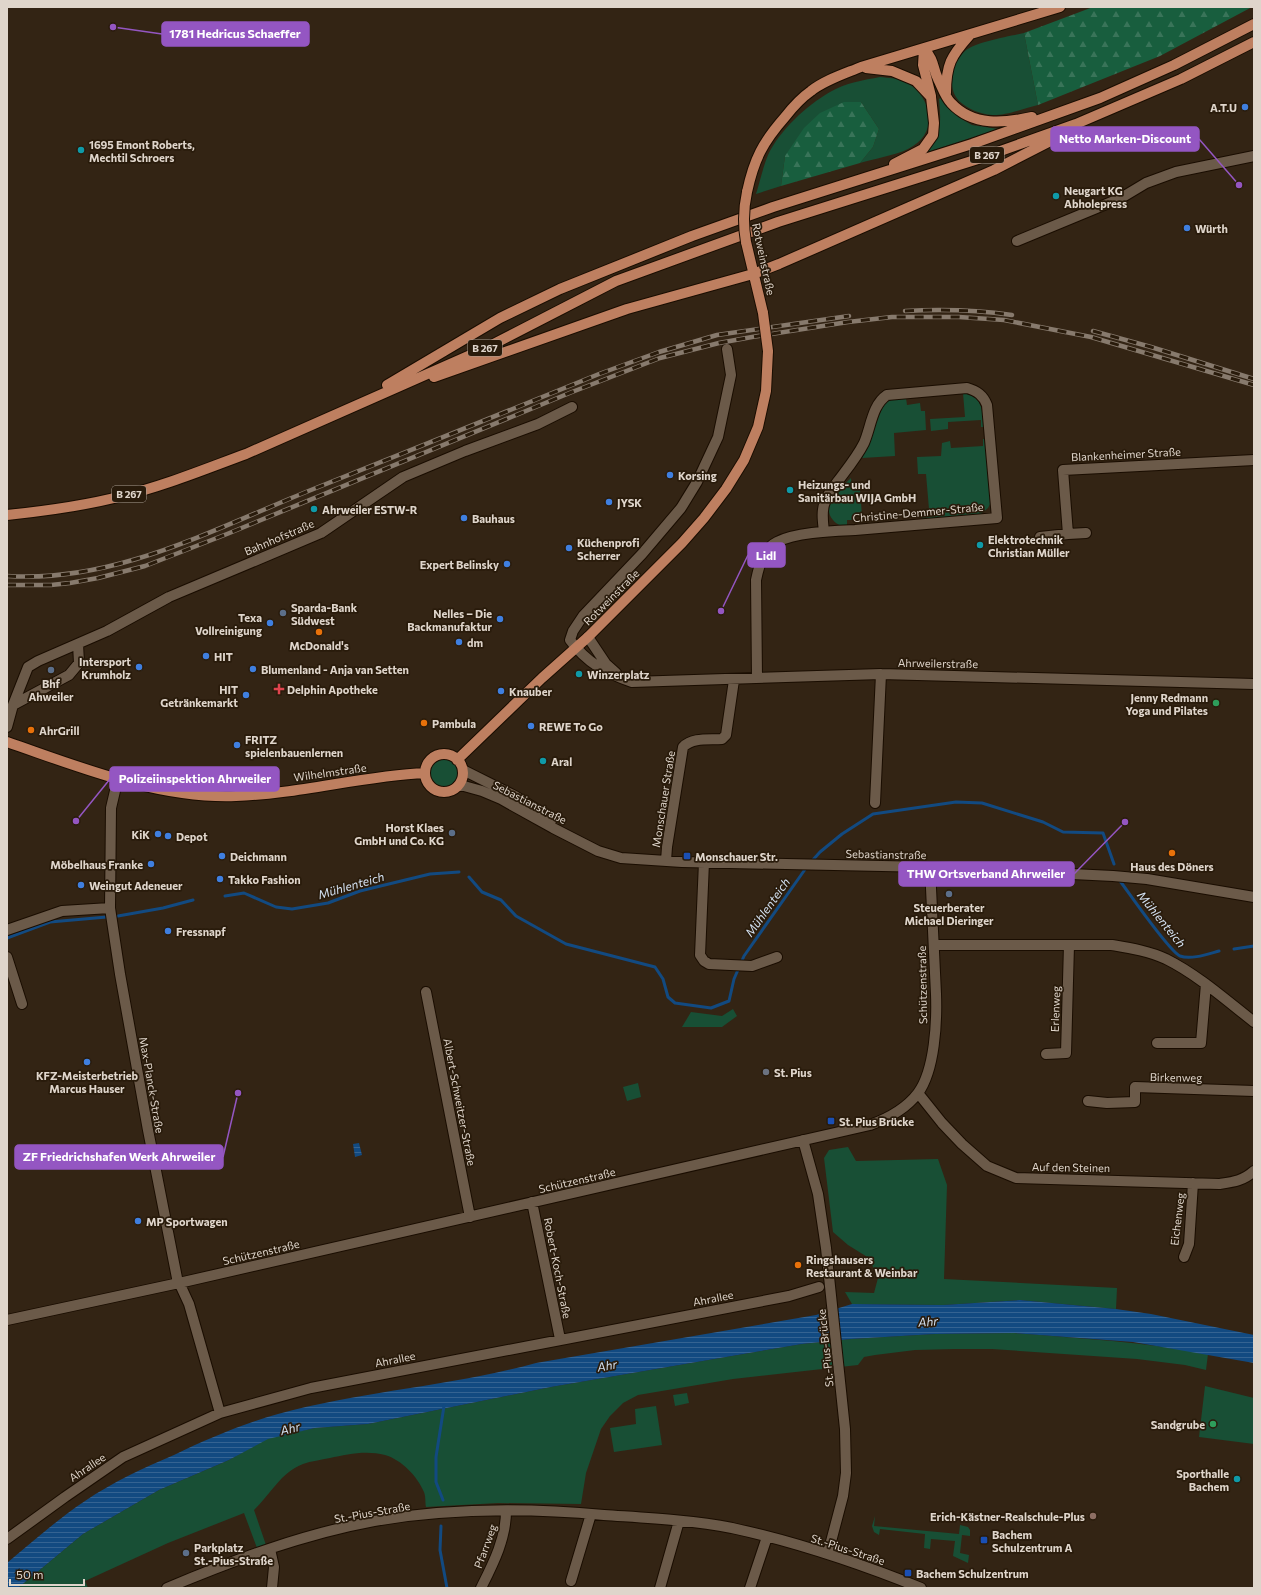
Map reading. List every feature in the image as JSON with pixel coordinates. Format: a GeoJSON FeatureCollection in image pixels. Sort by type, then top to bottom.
{"type":"FeatureCollection","features":[{"type":"Feature","properties":{"kind":"main road","name":"Rotweinstraße"},"geometry":{"type":"LineString","coordinates":[[457,760],[542,678],[588,637],[682,543],[704,518],[726,489],[744,460],[758,427],[766,391],[768,351],[763,313],[748,253],[744,224],[744,208],[751,174],[760,149],[769,135],[793,107],[811,91],[829,80],[860,67],[1060,7]]}},
{"type":"Feature","properties":{"kind":"main road","name":"B 267"},"geometry":{"type":"LineString","coordinates":[[350,407],[500,318],[560,289],[692,236],[774,207],[972,144],[1100,98],[1174,65],[1254,24]]}},
{"type":"Feature","properties":{"kind":"main road"},"geometry":{"type":"LineString","coordinates":[[946,94],[948,64],[956,50],[970,35]]}},
{"type":"Feature","properties":{"kind":"main road","name":"B 267"},"geometry":{"type":"LineString","coordinates":[[7,515],[57,509],[122,496],[195,473],[246,454],[484,349],[616,281],[778,222],[978,159],[1107,111],[1180,79],[1254,42]]}},
{"type":"Feature","properties":{"kind":"main road"},"geometry":{"type":"LineString","coordinates":[[924,49],[923,65],[931,97]]}},
{"type":"Feature","properties":{"kind":"main road","name":"B 267"},"geometry":{"type":"LineString","coordinates":[[924,49],[931,58],[937,77],[950,103],[962,112],[974,118],[988,122],[1011,121],[1070,109]]}},
{"type":"Feature","properties":{"kind":"main road"},"geometry":{"type":"LineString","coordinates":[[860,67],[892,71],[916,81],[931,97]]}},
{"type":"Feature","properties":{"kind":"main road","name":"B 267"},"geometry":{"type":"LineString","coordinates":[[864,179],[923,149],[933,135],[934,123],[931,97]]}},
{"type":"Feature","properties":{"kind":"main road"},"geometry":{"type":"LineString","coordinates":[[754,274],[994,170],[1107,111]]}},
{"type":"Feature","properties":{"kind":"main road","name":"B 267"},"geometry":{"type":"LineString","coordinates":[[350,407],[627,309],[754,274]]}},
{"type":"Feature","properties":{"kind":"main road","name":"Wilhelmstraße"},"geometry":{"type":"LineString","coordinates":[[7,742],[118,778],[167,791],[194,795],[237,796],[400,774],[425,773]]}},
{"type":"Feature","properties":{"kind":"main road"},"geometry":{"type":"LineString","coordinates":[[446,754],[457,760],[463,770],[462,779],[458,786],[447,792],[434,790],[426,780],[426,767],[429,762],[439,755],[446,754]]}},
{"type":"Feature","properties":{"kind":"street"},"geometry":{"type":"LineString","coordinates":[[1017,241],[1121,198],[1146,183],[1168,175],[1254,156]]}},
{"type":"Feature","properties":{"kind":"street","name":"Rotweinstraße"},"geometry":{"type":"LineString","coordinates":[[576,648],[570,640],[573,631],[583,616],[642,554],[681,508],[697,482],[718,437],[732,375],[727,349]]}},
{"type":"Feature","properties":{"kind":"street","name":"Christine-Demmer-Straße"},"geometry":{"type":"LineString","coordinates":[[757,678],[756,580],[759,565],[765,553],[776,542],[790,537],[824,532],[997,518],[988,405],[984,398],[977,391],[967,388],[887,395],[881,399],[877,405],[864,443],[853,463],[824,502],[824,532]]}},
{"type":"Feature","properties":{"kind":"street","name":"Bahnhofstraße"},"geometry":{"type":"LineString","coordinates":[[7,727],[13,705],[28,667],[38,660],[107,631],[169,597],[321,533],[403,477],[465,451],[538,424],[572,407]]}},
{"type":"Feature","properties":{"kind":"street","name":"Blankenheimer Straße"},"geometry":{"type":"LineString","coordinates":[[1068,534],[1064,470],[1254,460]]}},
{"type":"Feature","properties":{"kind":"street"},"geometry":{"type":"LineString","coordinates":[[1040,537],[1086,533]]}},
{"type":"Feature","properties":{"kind":"street","name":"Ahrweilerstraße"},"geometry":{"type":"LineString","coordinates":[[588,637],[606,664],[622,678]]}},
{"type":"Feature","properties":{"kind":"street"},"geometry":{"type":"LineString","coordinates":[[13,705],[69,675],[79,663],[78,644]]}},
{"type":"Feature","properties":{"kind":"street","name":"Ahrweilerstraße"},"geometry":{"type":"LineString","coordinates":[[576,648],[599,668],[632,682],[734,680],[881,674],[1254,684]]}},
{"type":"Feature","properties":{"kind":"street"},"geometry":{"type":"LineString","coordinates":[[875,803],[881,674]]}},
{"type":"Feature","properties":{"kind":"street","name":"Monschauer Straße"},"geometry":{"type":"LineString","coordinates":[[666,861],[683,747],[687,742],[694,740],[722,739],[726,735],[734,680]]}},
{"type":"Feature","properties":{"kind":"street","name":"Sebastianstraße"},"geometry":{"type":"LineString","coordinates":[[463,770],[513,800],[553,828],[598,850],[621,858],[666,861],[930,867],[1147,879],[1254,897]]}},
{"type":"Feature","properties":{"kind":"street","name":"Max-Planck-Straße"},"geometry":{"type":"LineString","coordinates":[[118,778],[111,808],[111,914],[120,974],[148,1130],[178,1283],[189,1304],[220,1413]]}},
{"type":"Feature","properties":{"kind":"street","name":"Sebastianstraße"},"geometry":{"type":"LineString","coordinates":[[458,786],[482,790],[513,800]]}},
{"type":"Feature","properties":{"kind":"street"},"geometry":{"type":"LineString","coordinates":[[704,862],[700,955],[704,961],[710,964],[748,966],[777,957]]}},
{"type":"Feature","properties":{"kind":"street","name":"Schützenstraße"},"geometry":{"type":"LineString","coordinates":[[7,1320],[470,1217],[870,1125],[888,1119],[900,1111],[918,1093],[929,1068],[935,1033],[937,1014],[930,867]]}},
{"type":"Feature","properties":{"kind":"street"},"geometry":{"type":"LineString","coordinates":[[7,930],[62,912],[111,914]]}},
{"type":"Feature","properties":{"kind":"street"},"geometry":{"type":"LineString","coordinates":[[934,945],[1112,945],[1135,949],[1165,959],[1206,984],[1254,1022]]}},
{"type":"Feature","properties":{"kind":"street","name":"Erlenweg"},"geometry":{"type":"LineString","coordinates":[[1046,1054],[1066,1054],[1069,945]]}},
{"type":"Feature","properties":{"kind":"street"},"geometry":{"type":"LineString","coordinates":[[7,957],[22,1004]]}},
{"type":"Feature","properties":{"kind":"street"},"geometry":{"type":"LineString","coordinates":[[1157,1043],[1201,1043],[1206,984]]}},
{"type":"Feature","properties":{"kind":"street","name":"Albert-Schweitzer-Straße"},"geometry":{"type":"LineString","coordinates":[[426,992],[470,1217]]}},
{"type":"Feature","properties":{"kind":"street","name":"Birkenweg"},"geometry":{"type":"LineString","coordinates":[[1088,1101],[1107,1103],[1135,1102],[1135,1088],[1254,1091]]}},
{"type":"Feature","properties":{"kind":"street","name":"Auf den Steinen"},"geometry":{"type":"LineString","coordinates":[[918,1093],[942,1123],[962,1144],[987,1166],[1016,1178],[1219,1184],[1239,1181],[1254,1171]]}},
{"type":"Feature","properties":{"kind":"street","name":"St.-Pius-Brücke"},"geometry":{"type":"LineString","coordinates":[[803,1140],[818,1194],[826,1248],[845,1429],[846,1473],[828,1553]]}},
{"type":"Feature","properties":{"kind":"street","name":"Eichenweg"},"geometry":{"type":"LineString","coordinates":[[1184,1257],[1188,1244],[1193,1183]]}},
{"type":"Feature","properties":{"kind":"street","name":"Robert-Koch-Straße"},"geometry":{"type":"LineString","coordinates":[[532,1202],[560,1339]]}},
{"type":"Feature","properties":{"kind":"street","name":"Ahrallee"},"geometry":{"type":"LineString","coordinates":[[7,1539],[123,1457],[220,1413],[311,1388],[789,1296],[819,1287]]}},
{"type":"Feature","properties":{"kind":"street","name":"Pfarrweg"},"geometry":{"type":"LineString","coordinates":[[481,1588],[499,1548],[505,1527],[506,1511]]}},
{"type":"Feature","properties":{"kind":"street","name":"St.-Pius-Straße"},"geometry":{"type":"LineString","coordinates":[[167,1588],[217,1567],[270,1549],[313,1536],[374,1522],[437,1513],[554,1511],[679,1521],[730,1528],[828,1553],[921,1588]]}},
{"type":"Feature","properties":{"kind":"street"},"geometry":{"type":"LineString","coordinates":[[571,1581],[591,1514]]}},
{"type":"Feature","properties":{"kind":"street"},"geometry":{"type":"LineString","coordinates":[[660,1588],[679,1521]]}},
{"type":"Feature","properties":{"kind":"street"},"geometry":{"type":"LineString","coordinates":[[750,1588],[767,1537]]}},
{"type":"Feature","properties":{"kind":"street"},"geometry":{"type":"LineString","coordinates":[[270,1549],[274,1567],[272,1588]]}},
{"type":"Feature","properties":{"kind":"green space"},"geometry":{"type":"Polygon","coordinates":[[[1093,7],[1252,7],[1160,56],[1038,105],[1024,33],[1093,7]]]}},
{"type":"Feature","properties":{"kind":"green space"},"geometry":{"type":"Polygon","coordinates":[[[1024,33],[1038,105],[1009,113],[992,115],[974,111],[959,101],[953,89],[952,75],[960,56],[970,48],[984,42],[1024,33]]]}},
{"type":"Feature","properties":{"kind":"green space"},"geometry":{"type":"Polygon","coordinates":[[[880,77],[903,80],[914,88],[922,97],[927,106],[929,115],[925,134],[918,142],[903,151],[860,163],[873,147],[879,129],[861,102],[785,156],[781,186],[756,194],[768,155],[779,137],[794,119],[812,104],[842,86],[880,77]]]}},
{"type":"Feature","properties":{"kind":"green space"},"geometry":{"type":"Polygon","coordinates":[[[942,97],[958,117],[972,125],[998,129],[927,152],[938,133],[940,121],[939,99],[942,97]]]}},
{"type":"Feature","properties":{"kind":"green space"},"geometry":{"type":"Polygon","coordinates":[[[844,102],[861,102],[879,129],[873,147],[860,163],[781,186],[785,156],[804,128],[820,113],[844,102]]]}},
{"type":"Feature","properties":{"kind":"green space"},"geometry":{"type":"Polygon","coordinates":[[[963,393],[974,397],[978,401],[982,410],[984,427],[981,427],[981,420],[948,422],[948,429],[931,431],[930,419],[965,417],[963,393]]]}},
{"type":"Feature","properties":{"kind":"green space"},"geometry":{"type":"Polygon","coordinates":[[[906,398],[907,405],[920,403],[921,411],[925,411],[926,430],[894,433],[895,456],[862,458],[885,403],[890,400],[906,398]]]}},
{"type":"Feature","properties":{"kind":"green space"},"geometry":{"type":"Polygon","coordinates":[[[983,439],[986,439],[991,502],[988,508],[980,515],[922,519],[922,510],[929,509],[926,474],[918,474],[917,457],[941,456],[942,443],[950,441],[951,448],[983,446],[983,439]]]}},
{"type":"Feature","properties":{"kind":"green space"},"geometry":{"type":"Polygon","coordinates":[[[851,478],[852,489],[860,489],[862,516],[855,516],[855,520],[847,520],[847,526],[836,523],[830,514],[829,509],[833,497],[851,478]]]}},
{"type":"Feature","properties":{"kind":"green space"},"geometry":{"type":"Polygon","coordinates":[[[443,758],[454,762],[458,773],[454,784],[443,788],[432,784],[428,773],[432,762],[443,758]]]}},
{"type":"Feature","properties":{"kind":"green space"},"geometry":{"type":"Polygon","coordinates":[[[733,1009],[737,1016],[722,1027],[682,1027],[691,1012],[722,1016],[733,1009]]]}},
{"type":"Feature","properties":{"kind":"green space"},"geometry":{"type":"Polygon","coordinates":[[[638,1083],[641,1097],[627,1101],[623,1087],[638,1083]]]}},
{"type":"Feature","properties":{"kind":"green space"},"geometry":{"type":"Polygon","coordinates":[[[848,1147],[856,1161],[938,1159],[947,1185],[944,1279],[1117,1288],[1116,1309],[1020,1300],[943,1305],[852,1304],[845,1292],[874,1293],[878,1278],[869,1258],[848,1245],[833,1232],[824,1158],[829,1150],[848,1147]]]}},
{"type":"Feature","properties":{"kind":"green space"},"geometry":{"type":"Polygon","coordinates":[[[1014,1333],[1136,1343],[1208,1354],[1206,1370],[1185,1365],[1137,1359],[992,1349],[915,1350],[864,1357],[858,1365],[733,1379],[638,1395],[623,1403],[610,1416],[601,1429],[586,1473],[581,1504],[498,1503],[426,1507],[425,1494],[421,1486],[403,1465],[385,1455],[371,1453],[350,1454],[303,1464],[288,1472],[276,1484],[254,1510],[266,1545],[257,1548],[244,1513],[168,1543],[85,1581],[88,1588],[18,1588],[83,1534],[159,1490],[229,1460],[268,1438],[315,1428],[368,1424],[551,1387],[802,1344],[851,1339],[935,1334],[1014,1333]]]}},
{"type":"Feature","properties":{"kind":"green space"},"geometry":{"type":"Polygon","coordinates":[[[1205,1386],[1254,1398],[1254,1444],[1199,1437],[1205,1386]]]}},
{"type":"Feature","properties":{"kind":"green space"},"geometry":{"type":"Polygon","coordinates":[[[687,1393],[689,1403],[675,1406],[673,1395],[687,1393]]]}},
{"type":"Feature","properties":{"kind":"green space"},"geometry":{"type":"Polygon","coordinates":[[[656,1406],[662,1445],[614,1452],[610,1428],[636,1424],[635,1409],[656,1406]]]}},
{"type":"Feature","properties":{"kind":"green space"},"geometry":{"type":"Polygon","coordinates":[[[875,1516],[874,1526],[959,1534],[960,1525],[968,1527],[970,1530],[970,1536],[962,1535],[960,1553],[969,1555],[968,1563],[953,1556],[955,1541],[931,1539],[930,1549],[924,1548],[925,1534],[880,1529],[879,1535],[874,1532],[872,1526],[875,1516]]]}},
{"type":"Feature","properties":{"kind":"water"},"geometry":{"type":"Polygon","coordinates":[[[359,1143],[362,1155],[355,1157],[353,1144],[359,1143]]]}},
{"type":"Feature","properties":{"kind":"water","name":"Ahr"},"geometry":{"type":"Polygon","coordinates":[[[1020,1300],[1116,1309],[1151,1314],[1254,1335],[1254,1363],[1133,1342],[1014,1333],[935,1334],[851,1339],[802,1344],[551,1387],[368,1424],[315,1428],[268,1439],[229,1460],[159,1490],[83,1534],[18,1588],[7,1588],[7,1563],[55,1523],[96,1494],[128,1476],[199,1443],[238,1427],[278,1414],[310,1406],[504,1371],[536,1363],[816,1315],[852,1304],[943,1305],[1020,1300]]]}},
{"type":"Feature","properties":{"kind":"waterway","name":"Mühlenteich"},"geometry":{"type":"LineString","coordinates":[[811,862],[820,852],[842,834],[873,814],[956,802],[982,803],[1043,822],[1063,832],[1103,833],[1114,864]]}},
{"type":"Feature","properties":{"kind":"waterway","name":"Mühlenteich"},"geometry":{"type":"LineString","coordinates":[[469,877],[482,892],[501,900],[516,916],[566,944],[655,967],[663,979],[668,997],[675,1003],[711,1008],[729,1001],[734,979],[744,956],[806,868]]}},
{"type":"Feature","properties":{"kind":"waterway","name":"Mühlenteich"},"geometry":{"type":"LineString","coordinates":[[225,896],[244,893],[276,907],[292,909],[328,903],[360,891],[430,874],[459,872]]}},
{"type":"Feature","properties":{"kind":"waterway","name":"Mühlenteich"},"geometry":{"type":"LineString","coordinates":[[1120,881],[1158,933],[1174,952],[1180,956],[1194,957],[1219,951]]}},
{"type":"Feature","properties":{"kind":"waterway","name":"Mühlenteich"},"geometry":{"type":"LineString","coordinates":[[7,938],[50,922],[118,916],[163,908],[193,900]]}},
{"type":"Feature","properties":{"kind":"waterway","name":"Mühlenteich"},"geometry":{"type":"LineString","coordinates":[[1234,949],[1254,946]]}},
{"type":"Feature","properties":{"kind":"waterway"},"geometry":{"type":"LineString","coordinates":[[443,1500],[436,1482],[436,1457],[444,1406]]}},
{"type":"Feature","properties":{"kind":"waterway"},"geometry":{"type":"LineString","coordinates":[[441,1526],[440,1550],[447,1588]]}},
{"type":"Feature","properties":{"kind":"railway"},"geometry":{"type":"LineString","coordinates":[[905,311],[959,310],[1012,315]]}},
{"type":"Feature","properties":{"kind":"railway"},"geometry":{"type":"LineString","coordinates":[[7,576],[46,576],[85,571],[123,563],[197,538],[452,433],[599,374],[659,352],[717,335],[849,316]]}},
{"type":"Feature","properties":{"kind":"railway"},"geometry":{"type":"LineString","coordinates":[[7,585],[51,585],[70,583],[98,578],[145,566],[227,534],[572,392],[660,358],[719,343],[752,337],[848,322],[892,317],[959,317],[1004,320],[1091,337],[1254,385]]}},
{"type":"Feature","properties":{"kind":"railway"},"geometry":{"type":"LineString","coordinates":[[1093,331],[1151,347],[1254,379]]}},
{"type":"Feature","properties":{"kind":"place","name":"1781 Hedricus Schaeffer"},"geometry":{"type":"Point","coordinates":[113,27]}},
{"type":"Feature","properties":{"kind":"place","name":"A.T.U"},"geometry":{"type":"Point","coordinates":[1245,107]}},
{"type":"Feature","properties":{"kind":"place","name":"1695 Emont Roberts, Mechtil Schroers"},"geometry":{"type":"Point","coordinates":[81,150]}},
{"type":"Feature","properties":{"kind":"place","name":"Netto Marken-Discount"},"geometry":{"type":"Point","coordinates":[1239,185]}},
{"type":"Feature","properties":{"kind":"place","name":"Neugart KG Abholepress"},"geometry":{"type":"Point","coordinates":[1056,196]}},
{"type":"Feature","properties":{"kind":"place","name":"Würth"},"geometry":{"type":"Point","coordinates":[1187,228]}},
{"type":"Feature","properties":{"kind":"place","name":"Korsing"},"geometry":{"type":"Point","coordinates":[670,475]}},
{"type":"Feature","properties":{"kind":"place","name":"Heizungs- und Sanitärbau WIJA GmbH"},"geometry":{"type":"Point","coordinates":[790,490]}},
{"type":"Feature","properties":{"kind":"place","name":"JYSK"},"geometry":{"type":"Point","coordinates":[609,502]}},
{"type":"Feature","properties":{"kind":"place","name":"Ahrweiler ESTW-R"},"geometry":{"type":"Point","coordinates":[314,509]}},
{"type":"Feature","properties":{"kind":"place","name":"Bauhaus"},"geometry":{"type":"Point","coordinates":[464,518]}},
{"type":"Feature","properties":{"kind":"place","name":"Elektrotechnik Christian Müller"},"geometry":{"type":"Point","coordinates":[980,545]}},
{"type":"Feature","properties":{"kind":"place","name":"Küchenprofi Scherrer"},"geometry":{"type":"Point","coordinates":[569,548]}},
{"type":"Feature","properties":{"kind":"place","name":"Expert Belinsky"},"geometry":{"type":"Point","coordinates":[507,564]}},
{"type":"Feature","properties":{"kind":"place","name":"Lidl"},"geometry":{"type":"Point","coordinates":[721,611]}},
{"type":"Feature","properties":{"kind":"place","name":"Sparda-Bank Südwest"},"geometry":{"type":"Point","coordinates":[283,613]}},
{"type":"Feature","properties":{"kind":"place","name":"Nelles – Die Backmanufaktur"},"geometry":{"type":"Point","coordinates":[500,619]}},
{"type":"Feature","properties":{"kind":"place","name":"Texa Vollreinigung"},"geometry":{"type":"Point","coordinates":[270,623]}},
{"type":"Feature","properties":{"kind":"place","name":"McDonald's"},"geometry":{"type":"Point","coordinates":[319,632]}},
{"type":"Feature","properties":{"kind":"place","name":"dm"},"geometry":{"type":"Point","coordinates":[459,642]}},
{"type":"Feature","properties":{"kind":"place","name":"HIT"},"geometry":{"type":"Point","coordinates":[206,656]}},
{"type":"Feature","properties":{"kind":"place","name":"Intersport Krumholz"},"geometry":{"type":"Point","coordinates":[139,667]}},
{"type":"Feature","properties":{"kind":"place","name":"Blumenland - Anja van Setten"},"geometry":{"type":"Point","coordinates":[253,669]}},
{"type":"Feature","properties":{"kind":"place","name":"Bhf Ahweiler"},"geometry":{"type":"Point","coordinates":[51,670]}},
{"type":"Feature","properties":{"kind":"place","name":"Winzerplatz"},"geometry":{"type":"Point","coordinates":[579,674]}},
{"type":"Feature","properties":{"kind":"place","name":"Delphin Apotheke"},"geometry":{"type":"Point","coordinates":[279,689]}},
{"type":"Feature","properties":{"kind":"place","name":"Knauber"},"geometry":{"type":"Point","coordinates":[501,691]}},
{"type":"Feature","properties":{"kind":"place","name":"HIT Getränkemarkt"},"geometry":{"type":"Point","coordinates":[246,695]}},
{"type":"Feature","properties":{"kind":"place","name":"Jenny Redmann Yoga und Pilates"},"geometry":{"type":"Point","coordinates":[1216,703]}},
{"type":"Feature","properties":{"kind":"place","name":"Pambula"},"geometry":{"type":"Point","coordinates":[424,723]}},
{"type":"Feature","properties":{"kind":"place","name":"REWE To Go"},"geometry":{"type":"Point","coordinates":[531,726]}},
{"type":"Feature","properties":{"kind":"place","name":"AhrGrill"},"geometry":{"type":"Point","coordinates":[31,730]}},
{"type":"Feature","properties":{"kind":"place","name":"FRITZ spielenbauenlernen"},"geometry":{"type":"Point","coordinates":[237,745]}},
{"type":"Feature","properties":{"kind":"place","name":"Aral"},"geometry":{"type":"Point","coordinates":[543,761]}},
{"type":"Feature","properties":{"kind":"place","name":"Polizeiinspektion Ahrweiler"},"geometry":{"type":"Point","coordinates":[76,821]}},
{"type":"Feature","properties":{"kind":"place","name":"THW Ortsverband Ahrweiler"},"geometry":{"type":"Point","coordinates":[1125,822]}},
{"type":"Feature","properties":{"kind":"place","name":"Horst Klaes GmbH und Co. KG"},"geometry":{"type":"Point","coordinates":[452,833]}},
{"type":"Feature","properties":{"kind":"place","name":"KiK"},"geometry":{"type":"Point","coordinates":[158,834]}},
{"type":"Feature","properties":{"kind":"place","name":"Depot"},"geometry":{"type":"Point","coordinates":[168,836]}},
{"type":"Feature","properties":{"kind":"place","name":"Haus des Döners"},"geometry":{"type":"Point","coordinates":[1172,853]}},
{"type":"Feature","properties":{"kind":"place","name":"Deichmann"},"geometry":{"type":"Point","coordinates":[222,856]}},
{"type":"Feature","properties":{"kind":"place","name":"Monschauer Str."},"geometry":{"type":"Point","coordinates":[687,856]}},
{"type":"Feature","properties":{"kind":"place","name":"Möbelhaus Franke"},"geometry":{"type":"Point","coordinates":[151,864]}},
{"type":"Feature","properties":{"kind":"place","name":"Takko Fashion"},"geometry":{"type":"Point","coordinates":[220,879]}},
{"type":"Feature","properties":{"kind":"place","name":"Weingut Adeneuer"},"geometry":{"type":"Point","coordinates":[81,885]}},
{"type":"Feature","properties":{"kind":"place","name":"Steuerberater Michael Dieringer"},"geometry":{"type":"Point","coordinates":[949,894]}},
{"type":"Feature","properties":{"kind":"place","name":"Fressnapf"},"geometry":{"type":"Point","coordinates":[168,931]}},
{"type":"Feature","properties":{"kind":"place","name":"KFZ-Meisterbetrieb Marcus Hauser"},"geometry":{"type":"Point","coordinates":[87,1062]}},
{"type":"Feature","properties":{"kind":"place","name":"St. Pius"},"geometry":{"type":"Point","coordinates":[766,1072]}},
{"type":"Feature","properties":{"kind":"place","name":"ZF Friedrichshafen Werk Ahrweiler"},"geometry":{"type":"Point","coordinates":[238,1093]}},
{"type":"Feature","properties":{"kind":"place","name":"St. Pius Brücke"},"geometry":{"type":"Point","coordinates":[831,1121]}},
{"type":"Feature","properties":{"kind":"place","name":"MP Sportwagen"},"geometry":{"type":"Point","coordinates":[138,1221]}},
{"type":"Feature","properties":{"kind":"place","name":"Ringshausers Restaurant & Weinbar"},"geometry":{"type":"Point","coordinates":[798,1265]}},
{"type":"Feature","properties":{"kind":"place","name":"Sandgrube"},"geometry":{"type":"Point","coordinates":[1213,1424]}},
{"type":"Feature","properties":{"kind":"place","name":"Sporthalle Bachem"},"geometry":{"type":"Point","coordinates":[1237,1479]}},
{"type":"Feature","properties":{"kind":"place","name":"Erich-Kästner-Realschule-Plus"},"geometry":{"type":"Point","coordinates":[1093,1516]}},
{"type":"Feature","properties":{"kind":"place","name":"Bachem Schulzentrum A"},"geometry":{"type":"Point","coordinates":[984,1540]}},
{"type":"Feature","properties":{"kind":"place","name":"Parkplatz St.-Pius-Straße"},"geometry":{"type":"Point","coordinates":[186,1553]}},
{"type":"Feature","properties":{"kind":"place","name":"Bachem Schulzentrum"},"geometry":{"type":"Point","coordinates":[908,1573]}}]}
